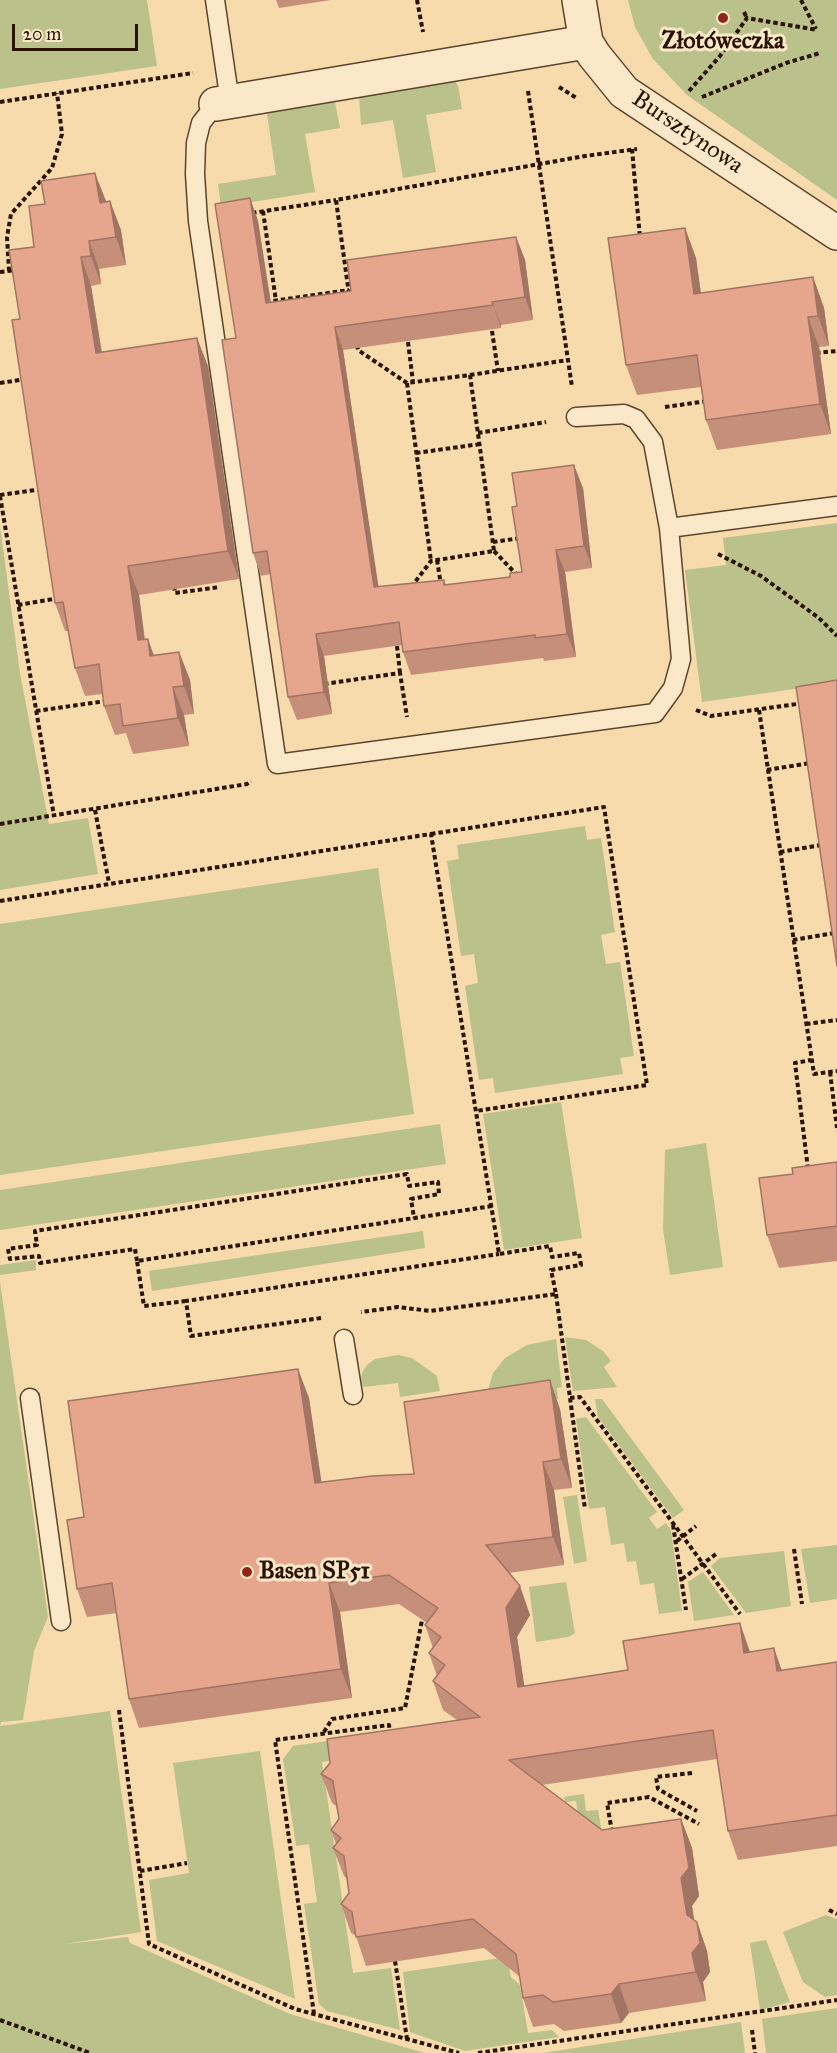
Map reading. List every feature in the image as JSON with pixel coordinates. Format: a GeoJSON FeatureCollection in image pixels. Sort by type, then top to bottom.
{"type":"FeatureCollection","features":[{"type":"Feature","properties":{"kind":"street","name":"Bursztynowa"},"geometry":{"type":"LineString","coordinates":[[579,0],[586,42],[624,92],[837,233]]}},
{"type":"Feature","properties":{"kind":"street"},"geometry":{"type":"LineString","coordinates":[[223,103],[586,42]]}},
{"type":"Feature","properties":{"kind":"lane"},"geometry":{"type":"LineString","coordinates":[[216,0],[223,103],[201,123],[196,143],[195,174],[198,220],[277,764],[655,713],[673,688],[681,659],[669,528],[653,442],[636,419],[624,414],[576,417]]}},
{"type":"Feature","properties":{"kind":"lane"},"geometry":{"type":"LineString","coordinates":[[669,528],[837,506]]}},
{"type":"Feature","properties":{"kind":"lane"},"geometry":{"type":"LineString","coordinates":[[344,1339],[353,1395]]}},
{"type":"Feature","properties":{"kind":"lane"},"geometry":{"type":"LineString","coordinates":[[30,1398],[61,1621]]}},
{"type":"Feature","properties":{"kind":"path"},"geometry":{"type":"LineString","coordinates":[[417,0],[424,35]]}},
{"type":"Feature","properties":{"kind":"path"},"geometry":{"type":"LineString","coordinates":[[747,18],[817,30],[801,0]]}},
{"type":"Feature","properties":{"kind":"path"},"geometry":{"type":"LineString","coordinates":[[744,12],[747,18]]}},
{"type":"Feature","properties":{"kind":"path"},"geometry":{"type":"LineString","coordinates":[[687,95],[720,56],[747,18]]}},
{"type":"Feature","properties":{"kind":"path"},"geometry":{"type":"LineString","coordinates":[[697,102],[703,97],[786,63],[820,53]]}},
{"type":"Feature","properties":{"kind":"path"},"geometry":{"type":"LineString","coordinates":[[0,102],[159,79]]}},
{"type":"Feature","properties":{"kind":"path"},"geometry":{"type":"LineString","coordinates":[[9,271],[7,237],[11,214],[52,168],[62,134],[57,93]]}},
{"type":"Feature","properties":{"kind":"path"},"geometry":{"type":"LineString","coordinates":[[357,345],[358,350],[407,383],[568,360],[530,102]]}},
{"type":"Feature","properties":{"kind":"path"},"geometry":{"type":"LineString","coordinates":[[632,149],[640,241]]}},
{"type":"Feature","properties":{"kind":"path"},"geometry":{"type":"LineString","coordinates":[[242,214],[336,200],[585,156]]}},
{"type":"Feature","properties":{"kind":"path"},"geometry":{"type":"LineString","coordinates":[[336,200],[350,298]]}},
{"type":"Feature","properties":{"kind":"path"},"geometry":{"type":"LineString","coordinates":[[263,211],[276,301]]}},
{"type":"Feature","properties":{"kind":"path"},"geometry":{"type":"LineString","coordinates":[[0,272],[20,269]]}},
{"type":"Feature","properties":{"kind":"path"},"geometry":{"type":"LineString","coordinates":[[261,303],[349,290]]}},
{"type":"Feature","properties":{"kind":"path"},"geometry":{"type":"LineString","coordinates":[[492,331],[498,371]]}},
{"type":"Feature","properties":{"kind":"path"},"geometry":{"type":"LineString","coordinates":[[408,342],[413,382]]}},
{"type":"Feature","properties":{"kind":"path"},"geometry":{"type":"LineString","coordinates":[[815,353],[837,351]]}},
{"type":"Feature","properties":{"kind":"path"},"geometry":{"type":"LineString","coordinates":[[470,375],[494,552],[524,583]]}},
{"type":"Feature","properties":{"kind":"path"},"geometry":{"type":"LineString","coordinates":[[0,383],[29,379]]}},
{"type":"Feature","properties":{"kind":"path"},"geometry":{"type":"LineString","coordinates":[[407,383],[431,561],[412,587]]}},
{"type":"Feature","properties":{"kind":"path"},"geometry":{"type":"LineString","coordinates":[[700,402],[710,401]]}},
{"type":"Feature","properties":{"kind":"path"},"geometry":{"type":"LineString","coordinates":[[478,433],[576,417]]}},
{"type":"Feature","properties":{"kind":"path"},"geometry":{"type":"LineString","coordinates":[[416,453],[480,444]]}},
{"type":"Feature","properties":{"kind":"path"},"geometry":{"type":"LineString","coordinates":[[44,489],[0,496],[54,816]]}},
{"type":"Feature","properties":{"kind":"path"},"geometry":{"type":"LineString","coordinates":[[669,528],[761,576],[819,618],[837,636]]}},
{"type":"Feature","properties":{"kind":"path"},"geometry":{"type":"LineString","coordinates":[[493,542],[522,538]]}},
{"type":"Feature","properties":{"kind":"path"},"geometry":{"type":"LineString","coordinates":[[431,561],[494,552]]}},
{"type":"Feature","properties":{"kind":"path"},"geometry":{"type":"LineString","coordinates":[[437,560],[442,593]]}},
{"type":"Feature","properties":{"kind":"path"},"geometry":{"type":"LineString","coordinates":[[164,586],[174,584],[176,593],[222,586]]}},
{"type":"Feature","properties":{"kind":"path"},"geometry":{"type":"LineString","coordinates":[[18,605],[61,598]]}},
{"type":"Feature","properties":{"kind":"path"},"geometry":{"type":"LineString","coordinates":[[397,646],[411,746]]}},
{"type":"Feature","properties":{"kind":"path"},"geometry":{"type":"LineString","coordinates":[[318,685],[400,673]]}},
{"type":"Feature","properties":{"kind":"path"},"geometry":{"type":"LineString","coordinates":[[36,711],[110,701]]}},
{"type":"Feature","properties":{"kind":"path"},"geometry":{"type":"LineString","coordinates":[[711,716],[815,702]]}},
{"type":"Feature","properties":{"kind":"path"},"geometry":{"type":"LineString","coordinates":[[759,710],[814,1074],[837,1071]]}},
{"type":"Feature","properties":{"kind":"path"},"geometry":{"type":"LineString","coordinates":[[767,770],[811,763]]}},
{"type":"Feature","properties":{"kind":"path"},"geometry":{"type":"LineString","coordinates":[[0,824],[247,784],[277,764]]}},
{"type":"Feature","properties":{"kind":"path"},"geometry":{"type":"LineString","coordinates":[[0,901],[604,807],[647,1085],[476,1111]]}},
{"type":"Feature","properties":{"kind":"path"},"geometry":{"type":"LineString","coordinates":[[95,810],[109,883]]}},
{"type":"Feature","properties":{"kind":"path"},"geometry":{"type":"LineString","coordinates":[[431,834],[499,1254]]}},
{"type":"Feature","properties":{"kind":"path"},"geometry":{"type":"LineString","coordinates":[[780,852],[823,845]]}},
{"type":"Feature","properties":{"kind":"path"},"geometry":{"type":"LineString","coordinates":[[793,940],[836,933]]}},
{"type":"Feature","properties":{"kind":"path"},"geometry":{"type":"LineString","coordinates":[[806,1024],[837,1020]]}},
{"type":"Feature","properties":{"kind":"path"},"geometry":{"type":"LineString","coordinates":[[809,1177],[795,1062],[812,1060]]}},
{"type":"Feature","properties":{"kind":"path"},"geometry":{"type":"LineString","coordinates":[[830,1072],[837,1128]]}},
{"type":"Feature","properties":{"kind":"path"},"geometry":{"type":"LineString","coordinates":[[414,1218],[411,1198],[439,1194],[438,1182],[409,1185],[407,1174],[35,1231],[37,1245],[8,1249],[10,1259],[39,1256],[40,1263],[135,1249],[144,1306],[550,1246],[552,1257],[579,1253],[581,1265],[551,1270],[585,1509]]}},
{"type":"Feature","properties":{"kind":"path"},"geometry":{"type":"LineString","coordinates":[[137,1262],[492,1206]]}},
{"type":"Feature","properties":{"kind":"path"},"geometry":{"type":"LineString","coordinates":[[351,1314],[398,1307],[430,1311],[556,1294]]}},
{"type":"Feature","properties":{"kind":"path"},"geometry":{"type":"LineString","coordinates":[[186,1301],[191,1336],[328,1317]]}},
{"type":"Feature","properties":{"kind":"path"},"geometry":{"type":"LineString","coordinates":[[570,1398],[580,1397],[740,1614]]}},
{"type":"Feature","properties":{"kind":"path"},"geometry":{"type":"LineString","coordinates":[[673,1523],[686,1610]]}},
{"type":"Feature","properties":{"kind":"path"},"geometry":{"type":"LineString","coordinates":[[677,1541],[696,1526]]}},
{"type":"Feature","properties":{"kind":"path"},"geometry":{"type":"LineString","coordinates":[[794,1549],[802,1604]]}},
{"type":"Feature","properties":{"kind":"path"},"geometry":{"type":"LineString","coordinates":[[682,1579],[716,1554]]}},
{"type":"Feature","properties":{"kind":"path"},"geometry":{"type":"LineString","coordinates":[[323,1733],[332,1719],[405,1708],[424,1611]]}},
{"type":"Feature","properties":{"kind":"path"},"geometry":{"type":"LineString","coordinates":[[118,1710],[149,1944],[295,2009],[459,2053]]}},
{"type":"Feature","properties":{"kind":"path"},"geometry":{"type":"LineString","coordinates":[[314,2014],[275,1740],[389,1725],[390,1736]]}},
{"type":"Feature","properties":{"kind":"path"},"geometry":{"type":"LineString","coordinates":[[692,1773],[656,1777],[658,1789],[698,1811]]}},
{"type":"Feature","properties":{"kind":"path"},"geometry":{"type":"LineString","coordinates":[[612,1837],[608,1803],[628,1800],[649,1797],[699,1824]]}},
{"type":"Feature","properties":{"kind":"path"},"geometry":{"type":"LineString","coordinates":[[140,1871],[188,1863]]}},
{"type":"Feature","properties":{"kind":"path"},"geometry":{"type":"LineString","coordinates":[[829,1910],[837,1914]]}},
{"type":"Feature","properties":{"kind":"path"},"geometry":{"type":"LineString","coordinates":[[395,1961],[407,2039]]}},
{"type":"Feature","properties":{"kind":"path"},"geometry":{"type":"LineString","coordinates":[[478,2053],[837,2000]]}},
{"type":"Feature","properties":{"kind":"path"},"geometry":{"type":"LineString","coordinates":[[0,2020],[90,2053]]}},
{"type":"Feature","properties":{"kind":"path"},"geometry":{"type":"LineString","coordinates":[[752,2030],[755,2053]]}},
{"type":"Feature","properties":{"kind":"green space"},"geometry":{"type":"Polygon","coordinates":[[[0,0],[147,0],[157,66],[0,89],[0,0]]]}},
{"type":"Feature","properties":{"kind":"green space"},"geometry":{"type":"Polygon","coordinates":[[[628,0],[837,0],[837,200],[687,95],[653,59],[635,27],[628,0]]]}},
{"type":"Feature","properties":{"kind":"green space"},"geometry":{"type":"Polygon","coordinates":[[[455,81],[462,109],[426,115],[436,172],[403,178],[393,120],[361,125],[359,96],[455,81]]]}},
{"type":"Feature","properties":{"kind":"green space"},"geometry":{"type":"Polygon","coordinates":[[[333,99],[340,128],[305,134],[315,192],[221,207],[218,184],[276,175],[266,107],[333,99]]]}},
{"type":"Feature","properties":{"kind":"green space"},"geometry":{"type":"Polygon","coordinates":[[[837,523],[837,683],[702,702],[685,570],[726,565],[723,538],[837,523]]]}},
{"type":"Feature","properties":{"kind":"green space"},"geometry":{"type":"Polygon","coordinates":[[[0,526],[20,673],[49,824],[88,818],[98,874],[0,890],[0,526]]]}},
{"type":"Feature","properties":{"kind":"green space"},"geometry":{"type":"Polygon","coordinates":[[[585,826],[587,840],[601,838],[615,932],[601,935],[606,964],[620,962],[634,1056],[620,1058],[623,1074],[495,1093],[493,1078],[479,1080],[465,986],[478,983],[474,954],[461,956],[447,861],[459,859],[457,845],[585,826]]]}},
{"type":"Feature","properties":{"kind":"green space"},"geometry":{"type":"Polygon","coordinates":[[[378,868],[414,1114],[0,1175],[0,924],[378,868]]]}},
{"type":"Feature","properties":{"kind":"green space"},"geometry":{"type":"Polygon","coordinates":[[[561,1102],[582,1238],[504,1250],[483,1114],[561,1102]]]}},
{"type":"Feature","properties":{"kind":"green space"},"geometry":{"type":"Polygon","coordinates":[[[440,1124],[446,1164],[0,1230],[0,1190],[440,1124]]]}},
{"type":"Feature","properties":{"kind":"green space"},"geometry":{"type":"Polygon","coordinates":[[[706,1143],[723,1267],[670,1275],[663,1229],[665,1150],[706,1143]]]}},
{"type":"Feature","properties":{"kind":"green space"},"geometry":{"type":"Polygon","coordinates":[[[423,1231],[425,1248],[152,1291],[149,1271],[423,1231]]]}},
{"type":"Feature","properties":{"kind":"green space"},"geometry":{"type":"Polygon","coordinates":[[[36,1260],[36,1270],[0,1275],[0,1265],[36,1260]]]}},
{"type":"Feature","properties":{"kind":"green space"},"geometry":{"type":"Polygon","coordinates":[[[0,1282],[48,1617],[34,1651],[23,1720],[1,1722],[0,1726],[0,1282]]]}},
{"type":"Feature","properties":{"kind":"green space"},"geometry":{"type":"Polygon","coordinates":[[[565,1337],[586,1340],[603,1351],[611,1361],[604,1367],[617,1387],[573,1391],[565,1337]]]}},
{"type":"Feature","properties":{"kind":"green space"},"geometry":{"type":"Polygon","coordinates":[[[556,1339],[562,1387],[557,1388],[558,1399],[508,1406],[488,1390],[493,1373],[505,1358],[527,1345],[556,1339]]]}},
{"type":"Feature","properties":{"kind":"green space"},"geometry":{"type":"Polygon","coordinates":[[[398,1355],[412,1358],[437,1376],[440,1391],[400,1397],[398,1383],[363,1387],[362,1373],[367,1365],[375,1359],[398,1355]]]}},
{"type":"Feature","properties":{"kind":"green space"},"geometry":{"type":"Polygon","coordinates":[[[595,1399],[602,1399],[684,1510],[673,1518],[598,1417],[595,1399]]]}},
{"type":"Feature","properties":{"kind":"green space"},"geometry":{"type":"Polygon","coordinates":[[[586,1417],[657,1512],[649,1518],[657,1529],[666,1523],[671,1530],[682,1611],[659,1614],[654,1583],[640,1585],[636,1561],[627,1562],[624,1543],[611,1545],[605,1507],[589,1509],[576,1419],[586,1417]]]}},
{"type":"Feature","properties":{"kind":"green space"},"geometry":{"type":"Polygon","coordinates":[[[577,1495],[587,1561],[574,1564],[563,1497],[577,1495]]]}},
{"type":"Feature","properties":{"kind":"green space"},"geometry":{"type":"Polygon","coordinates":[[[837,1545],[837,1599],[810,1603],[801,1549],[837,1545]]]}},
{"type":"Feature","properties":{"kind":"green space"},"geometry":{"type":"Polygon","coordinates":[[[784,1551],[791,1606],[746,1613],[711,1566],[720,1558],[784,1551]]]}},
{"type":"Feature","properties":{"kind":"green space"},"geometry":{"type":"Polygon","coordinates":[[[703,1572],[734,1615],[694,1621],[688,1582],[703,1572]]]}},
{"type":"Feature","properties":{"kind":"green space"},"geometry":{"type":"Polygon","coordinates":[[[566,1582],[575,1633],[568,1637],[536,1642],[529,1587],[566,1582]]]}},
{"type":"Feature","properties":{"kind":"green space"},"geometry":{"type":"Polygon","coordinates":[[[110,1711],[141,1932],[65,1944],[128,1937],[130,1943],[290,2014],[425,2053],[0,2053],[0,1726],[110,1711]]]}},
{"type":"Feature","properties":{"kind":"green space"},"geometry":{"type":"Polygon","coordinates":[[[378,1734],[381,1754],[322,1762],[353,1973],[391,1968],[400,2030],[327,2011],[319,2004],[304,1904],[317,1902],[309,1844],[296,1846],[283,1759],[293,1746],[378,1734]]]}},
{"type":"Feature","properties":{"kind":"green space"},"geometry":{"type":"Polygon","coordinates":[[[260,1751],[295,1999],[157,1941],[149,1880],[189,1873],[173,1763],[260,1751]]]}},
{"type":"Feature","properties":{"kind":"green space"},"geometry":{"type":"Polygon","coordinates":[[[584,1794],[586,1811],[598,1810],[606,1857],[585,1860],[576,1801],[565,1802],[564,1797],[584,1794]]]}},
{"type":"Feature","properties":{"kind":"green space"},"geometry":{"type":"Polygon","coordinates":[[[826,1915],[837,1919],[837,1995],[825,1997],[803,1982],[783,1932],[826,1915]]]}},
{"type":"Feature","properties":{"kind":"green space"},"geometry":{"type":"Polygon","coordinates":[[[766,1940],[790,2002],[760,2010],[750,1943],[766,1940]]]}},
{"type":"Feature","properties":{"kind":"green space"},"geometry":{"type":"Polygon","coordinates":[[[507,1957],[511,1977],[520,1985],[528,2033],[552,2030],[559,2037],[465,2051],[410,2032],[403,1972],[507,1957]]]}},
{"type":"Feature","properties":{"kind":"green space"},"geometry":{"type":"Polygon","coordinates":[[[837,2008],[837,2053],[766,2053],[762,2019],[837,2008]]]}},
{"type":"Feature","properties":{"kind":"green space"},"geometry":{"type":"Polygon","coordinates":[[[741,2022],[745,2053],[543,2053],[741,2022]]]}},
{"type":"Feature","properties":{"kind":"building"},"geometry":{"type":"Polygon","coordinates":[[[95,173],[100,203],[110,201],[116,237],[89,241],[91,256],[81,257],[96,353],[197,338],[228,551],[128,566],[138,640],[148,639],[150,656],[179,652],[184,686],[173,687],[178,718],[123,726],[120,704],[104,706],[99,664],[75,668],[63,602],[55,603],[12,320],[20,319],[9,250],[34,247],[29,206],[45,204],[41,181],[95,173]]]}},
{"type":"Feature","properties":{"kind":"building"},"geometry":{"type":"Polygon","coordinates":[[[250,198],[266,303],[351,291],[347,260],[516,237],[525,297],[492,302],[493,305],[335,327],[374,587],[444,580],[444,585],[510,577],[510,573],[522,572],[512,507],[517,506],[512,473],[574,465],[584,546],[556,550],[567,634],[535,638],[535,635],[403,652],[399,622],[316,634],[324,692],[288,697],[267,551],[253,553],[222,340],[236,338],[215,204],[250,198]]]}},
{"type":"Feature","properties":{"kind":"building"},"geometry":{"type":"Polygon","coordinates":[[[685,228],[694,294],[813,277],[818,316],[808,317],[820,404],[706,420],[697,355],[626,365],[608,238],[685,228]]]}},
{"type":"Feature","properties":{"kind":"building"},"geometry":{"type":"Polygon","coordinates":[[[837,680],[837,966],[796,687],[837,680]]]}},
{"type":"Feature","properties":{"kind":"building"},"geometry":{"type":"Polygon","coordinates":[[[837,1162],[837,1226],[767,1235],[759,1178],[793,1174],[792,1168],[837,1162]]]}},
{"type":"Feature","properties":{"kind":"building"},"geometry":{"type":"Polygon","coordinates":[[[298,1369],[315,1483],[372,1476],[414,1474],[404,1402],[550,1380],[561,1459],[543,1462],[553,1537],[486,1545],[520,1586],[506,1608],[518,1687],[628,1670],[623,1641],[740,1623],[744,1653],[774,1648],[777,1671],[837,1662],[837,1815],[728,1831],[713,1730],[509,1760],[602,1830],[681,1819],[689,1868],[681,1878],[687,1915],[697,1922],[700,1943],[692,1953],[696,1972],[619,1984],[611,1994],[553,2002],[543,1995],[523,1998],[516,1954],[473,1919],[356,1937],[352,1912],[341,1904],[349,1893],[344,1856],[333,1848],[341,1838],[331,1830],[339,1819],[333,1781],[321,1774],[330,1763],[327,1739],[480,1717],[433,1681],[445,1665],[429,1653],[441,1637],[425,1625],[438,1608],[389,1575],[329,1583],[341,1669],[129,1699],[112,1583],[77,1589],[67,1520],[84,1517],[68,1401],[298,1369]]]}},
{"type":"Feature","properties":{"kind":"place","name":"Złotóweczka"},"geometry":{"type":"Point","coordinates":[723,18]}},
{"type":"Feature","properties":{"kind":"place","name":"Basen SP51"},"geometry":{"type":"Point","coordinates":[247,1572]}}]}
